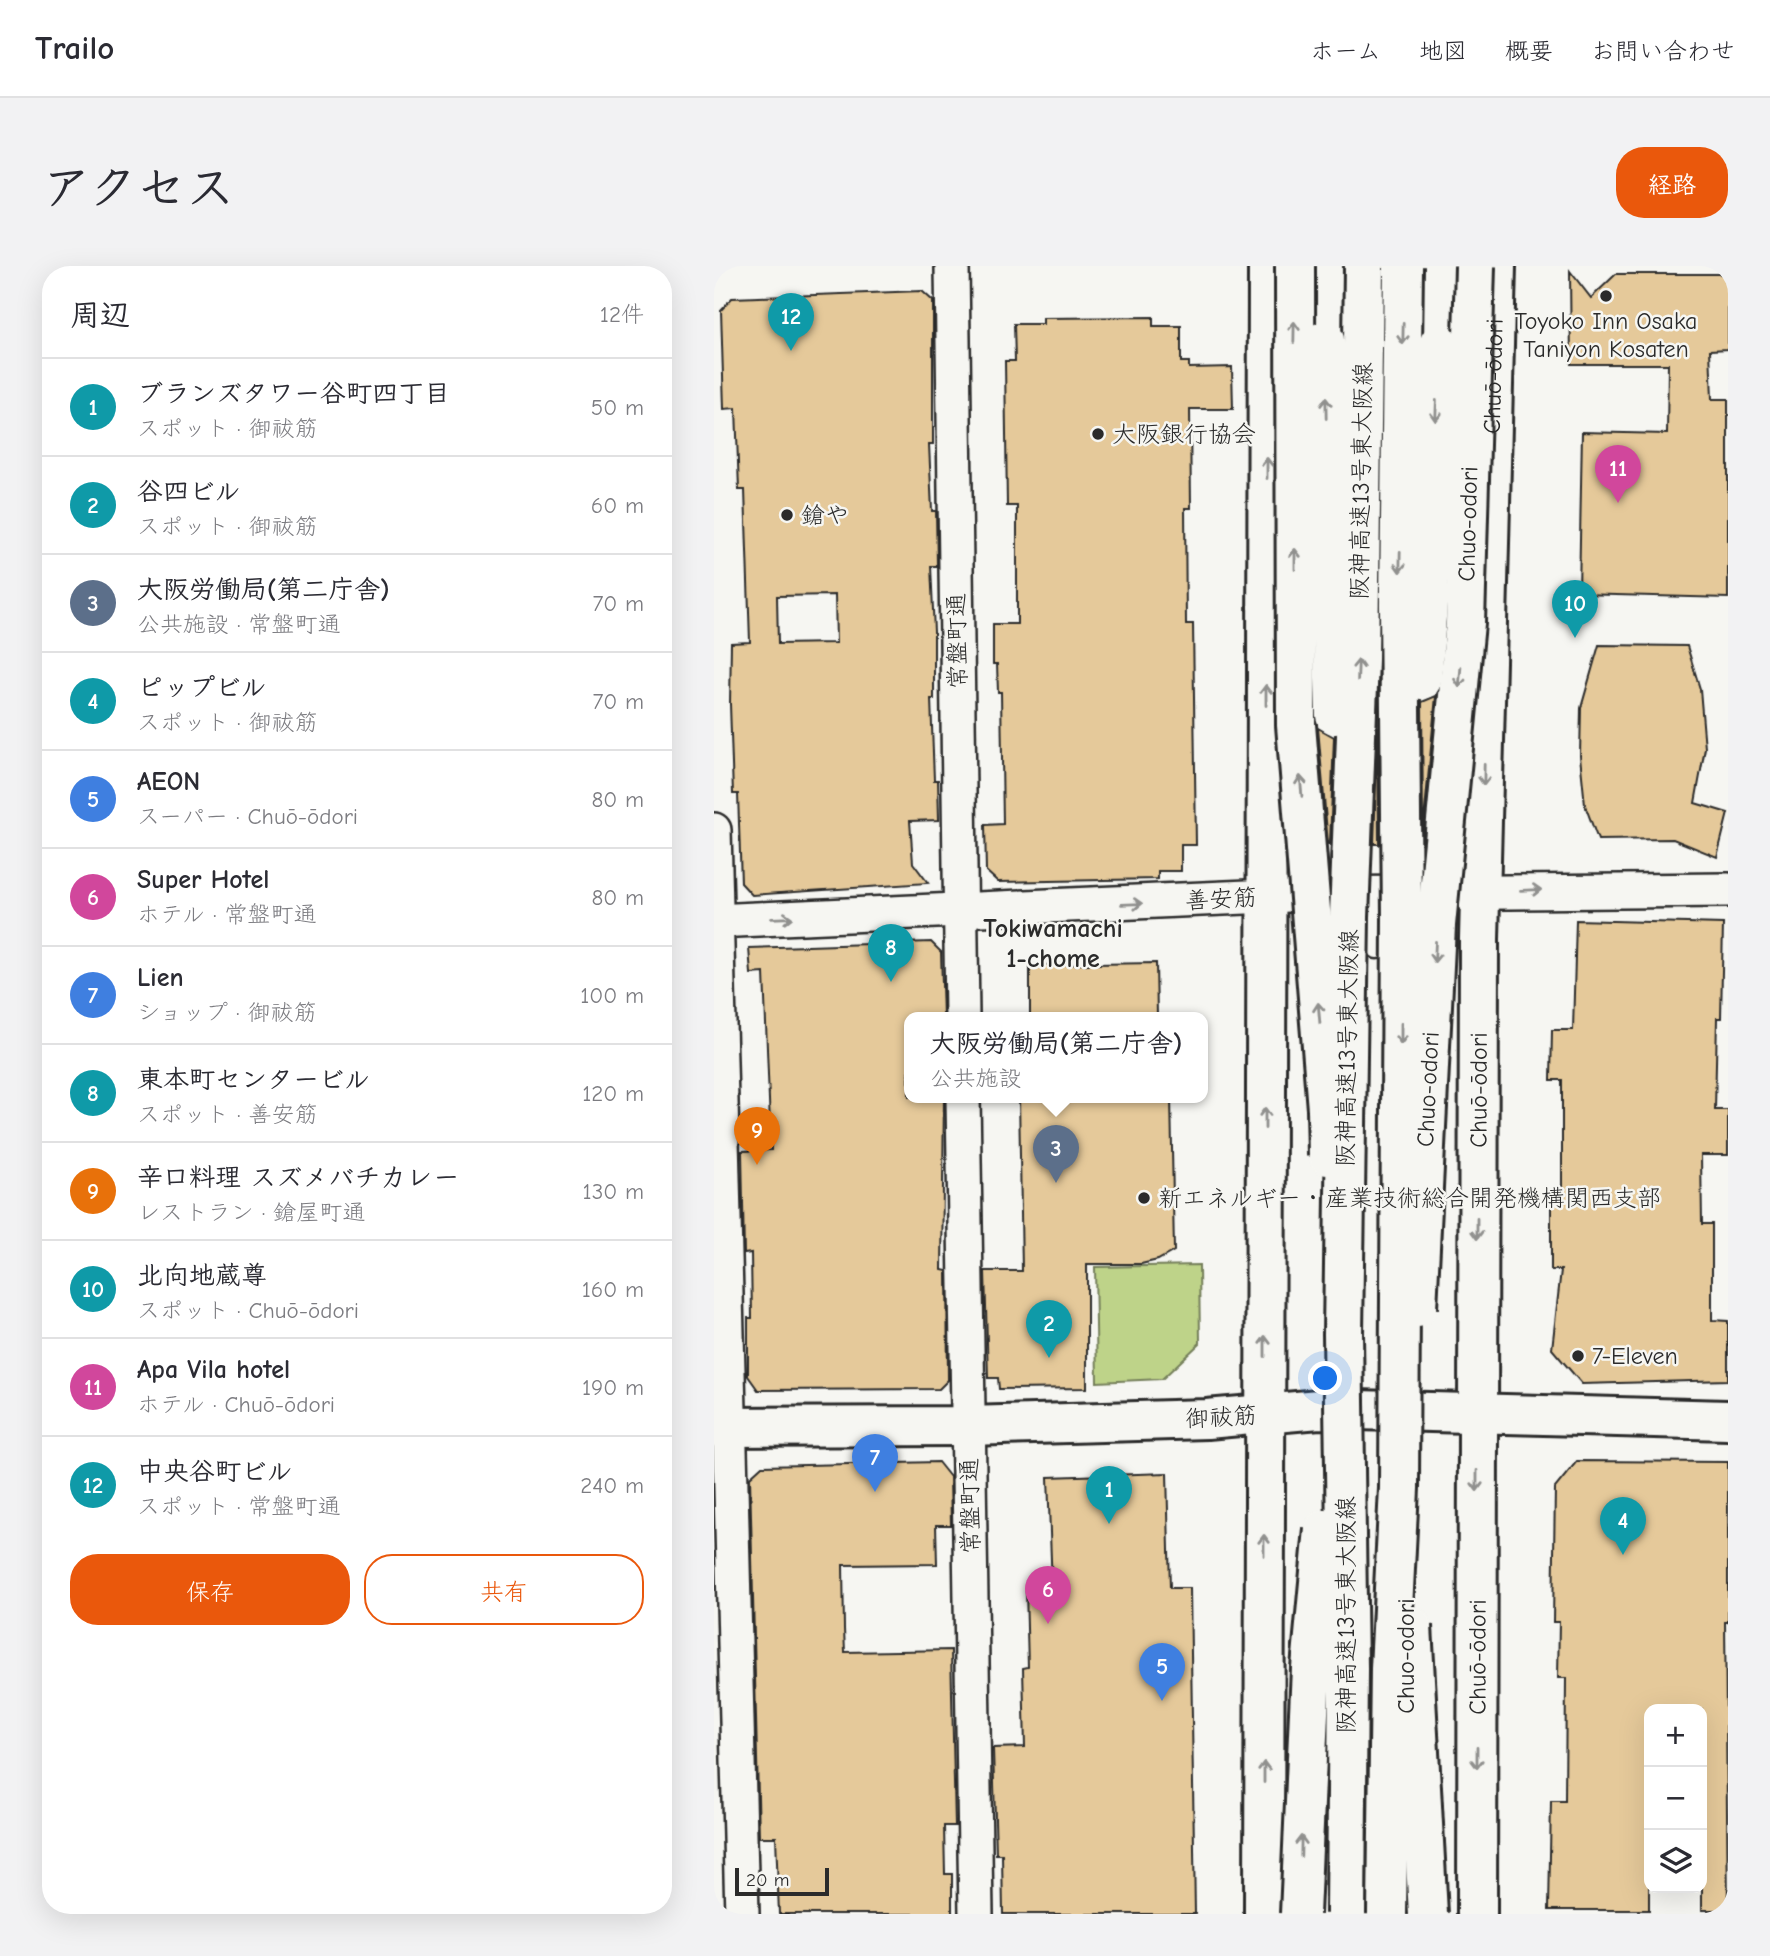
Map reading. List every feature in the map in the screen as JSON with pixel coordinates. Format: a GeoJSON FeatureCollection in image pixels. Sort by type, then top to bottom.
{"type":"FeatureCollection","features":[{"type":"Feature","properties":{"kind":"main road"},"geometry":{"type":"LineString","coordinates":[[1264,1914],[1268,266]]}},
{"type":"Feature","properties":{"kind":"main road"},"geometry":{"type":"LineString","coordinates":[[1295,266],[1296,725],[1327,1109],[1337,1526],[1337,1914]]}},
{"type":"Feature","properties":{"kind":"main road"},"geometry":{"type":"LineString","coordinates":[[1326,266],[1331,656],[1376,897]]}},
{"type":"Feature","properties":{"kind":"main road","name":"阪神高速13号東大阪線"},"geometry":{"type":"LineString","coordinates":[[1364,266],[1359,659],[1376,897],[1399,1488],[1390,1669],[1387,1914]]}},
{"type":"Feature","properties":{"kind":"main road","name":"阪神高速13号東大阪線"},"geometry":{"type":"LineString","coordinates":[[1346,1914],[1348,1669],[1343,1334],[1399,605],[1404,266]]}},
{"type":"Feature","properties":{"kind":"main road"},"geometry":{"type":"LineString","coordinates":[[1376,897],[1428,604],[1439,266]]}},
{"type":"Feature","properties":{"kind":"main road","name":"Chuo-odori"},"geometry":{"type":"LineString","coordinates":[[1406,1914],[1406,1531],[1436,925],[1465,623],[1475,266]]}},
{"type":"Feature","properties":{"kind":"main road","name":"Chuō-ōdori"},"geometry":{"type":"LineString","coordinates":[[1477,1914],[1480,892],[1496,266]]}},
{"type":"Feature","properties":{"kind":"main road"},"geometry":{"type":"LineString","coordinates":[[1300,1914],[1311,1668],[1343,1334]]}},
{"type":"Feature","properties":{"kind":"main road","name":"御祓筋"},"geometry":{"type":"LineString","coordinates":[[722,1427],[969,1426],[1265,1414],[1319,1409],[1728,1420]]}},
{"type":"Feature","properties":{"kind":"main road"},"geometry":{"type":"LineString","coordinates":[[1399,1488],[1416,1671],[1428,1914]]}},
{"type":"Feature","properties":{"kind":"street","name":"常盤町通"},"geometry":{"type":"LineString","coordinates":[[953,266],[962,1012]]}},
{"type":"Feature","properties":{"kind":"street"},"geometry":{"type":"LineString","coordinates":[[714,830],[722,1427],[742,1914]]}},
{"type":"Feature","properties":{"kind":"street","name":"善安筋"},"geometry":{"type":"LineString","coordinates":[[715,921],[1265,897],[1728,890]]}},
{"type":"Feature","properties":{"kind":"street","name":"常盤町通"},"geometry":{"type":"LineString","coordinates":[[963,1103],[976,1914]]}},
{"type":"Feature","properties":{"kind":"lane"},"geometry":{"type":"LineString","coordinates":[[1376,897],[1377,950]]}},
{"type":"Feature","properties":{"kind":"green space"},"geometry":{"type":"Polygon","coordinates":[[[1199,1265],[1200,1343],[1162,1379],[1097,1382],[1095,1267],[1199,1265]]]}},
{"type":"Feature","properties":{"kind":"building"},"geometry":{"type":"Polygon","coordinates":[[[1570,271],[1591,298],[1616,274],[1728,274],[1728,349],[1710,350],[1712,399],[1728,399],[1728,598],[1579,594],[1582,432],[1667,434],[1668,364],[1571,364],[1570,271]]]}},
{"type":"Feature","properties":{"kind":"building"},"geometry":{"type":"Polygon","coordinates":[[[922,291],[933,301],[933,444],[929,444],[932,511],[936,511],[937,566],[931,566],[934,699],[931,699],[934,780],[938,780],[939,820],[910,821],[913,863],[928,883],[752,895],[741,883],[738,794],[733,794],[731,643],[750,642],[745,490],[739,490],[736,408],[724,409],[721,310],[732,298],[922,291]],[[835,595],[777,596],[778,644],[836,643],[835,595]]]}},
{"type":"Feature","properties":{"kind":"building"},"geometry":{"type":"Polygon","coordinates":[[[1153,317],[1153,326],[1181,326],[1181,362],[1189,362],[1189,368],[1232,367],[1233,409],[1190,409],[1191,508],[1185,508],[1186,624],[1193,624],[1196,845],[1181,845],[1181,871],[1158,871],[1158,879],[998,882],[986,871],[985,825],[1003,824],[1001,692],[998,692],[997,664],[993,664],[993,624],[1017,624],[1017,506],[1007,506],[1005,361],[1015,361],[1014,324],[1043,324],[1043,318],[1153,317]]]}},
{"type":"Feature","properties":{"kind":"building"},"geometry":{"type":"Polygon","coordinates":[[[1599,645],[1687,646],[1700,689],[1705,748],[1695,803],[1728,813],[1717,857],[1673,839],[1598,840],[1585,805],[1580,756],[1581,708],[1599,645]]]}},
{"type":"Feature","properties":{"kind":"building"},"geometry":{"type":"Polygon","coordinates":[[[1436,696],[1423,831],[1422,702],[1436,696]]]}},
{"type":"Feature","properties":{"kind":"building"},"geometry":{"type":"Polygon","coordinates":[[[1378,726],[1379,844],[1374,844],[1378,726]]]}},
{"type":"Feature","properties":{"kind":"building"},"geometry":{"type":"Polygon","coordinates":[[[1318,728],[1334,737],[1330,844],[1328,844],[1318,728]]]}},
{"type":"Feature","properties":{"kind":"building"},"geometry":{"type":"Polygon","coordinates":[[[1576,920],[1723,924],[1715,1110],[1728,1110],[1728,1155],[1701,1155],[1702,1224],[1712,1224],[1712,1320],[1728,1321],[1728,1380],[1582,1384],[1552,1349],[1561,1270],[1551,1270],[1551,1190],[1562,1190],[1562,1080],[1551,1080],[1552,1030],[1573,1030],[1576,920]]]}},
{"type":"Feature","properties":{"kind":"building"},"geometry":{"type":"Polygon","coordinates":[[[931,942],[941,952],[943,1012],[904,1012],[904,1103],[944,1103],[942,1270],[947,1271],[948,1380],[939,1389],[758,1390],[748,1376],[748,1318],[752,1318],[751,1253],[744,1254],[742,1151],[771,1150],[764,973],[751,974],[749,948],[931,942]]]}},
{"type":"Feature","properties":{"kind":"building"},"geometry":{"type":"Polygon","coordinates":[[[1156,963],[1157,1012],[1030,1012],[1030,965],[1156,963]]]}},
{"type":"Feature","properties":{"kind":"building"},"geometry":{"type":"Polygon","coordinates":[[[1019,1103],[1171,1103],[1174,1251],[1158,1260],[1141,1264],[1087,1264],[1087,1388],[999,1389],[998,1378],[988,1378],[985,1271],[1022,1271],[1019,1103]]]}},
{"type":"Feature","properties":{"kind":"building"},"geometry":{"type":"Polygon","coordinates":[[[1577,1461],[1728,1462],[1728,1622],[1725,1622],[1728,1910],[1702,1910],[1702,1893],[1707,1893],[1707,1704],[1644,1704],[1644,1893],[1649,1893],[1649,1910],[1549,1910],[1551,1801],[1565,1801],[1566,1678],[1558,1678],[1559,1622],[1553,1622],[1555,1488],[1577,1461]]]}},
{"type":"Feature","properties":{"kind":"building"},"geometry":{"type":"Polygon","coordinates":[[[938,1462],[950,1477],[951,1525],[936,1525],[937,1564],[843,1565],[844,1629],[845,1652],[951,1650],[955,1826],[944,1826],[945,1874],[952,1874],[952,1914],[779,1914],[776,1837],[759,1837],[750,1477],[762,1466],[938,1462]]]}},
{"type":"Feature","properties":{"kind":"building"},"geometry":{"type":"Polygon","coordinates":[[[1167,1473],[1170,1588],[1190,1588],[1195,1914],[1003,1914],[1002,1854],[996,1854],[993,1748],[1025,1747],[1023,1668],[1028,1667],[1026,1589],[1052,1588],[1048,1477],[1167,1473]]]}},
{"type":"Feature","properties":{"kind":"place","name":"Toyoko Inn Osaka Taniyon Kosaten"},"geometry":{"type":"Point","coordinates":[1606,296]}},
{"type":"Feature","properties":{"kind":"place","name":"中央谷町ビル"},"geometry":{"type":"Point","coordinates":[791,351]}},
{"type":"Feature","properties":{"kind":"place","name":"大阪銀行協会"},"geometry":{"type":"Point","coordinates":[1098,434]}},
{"type":"Feature","properties":{"kind":"place","name":"Apa Vila hotel"},"geometry":{"type":"Point","coordinates":[1618,503]}},
{"type":"Feature","properties":{"kind":"place","name":"鎗や"},"geometry":{"type":"Point","coordinates":[787,515]}},
{"type":"Feature","properties":{"kind":"place","name":"北向地蔵尊"},"geometry":{"type":"Point","coordinates":[1575,638]}},
{"type":"Feature","properties":{"kind":"place","name":"東本町センタービル"},"geometry":{"type":"Point","coordinates":[891,982]}},
{"type":"Feature","properties":{"kind":"place","name":"辛口料理 スズメバチカレー"},"geometry":{"type":"Point","coordinates":[757,1165]}},
{"type":"Feature","properties":{"kind":"place","name":"大阪労働局(第二庁舎)"},"geometry":{"type":"Point","coordinates":[1056,1183]}},
{"type":"Feature","properties":{"kind":"place","name":"新エネルギー・産業技術総合開発機構関西支部"},"geometry":{"type":"Point","coordinates":[1144,1198]}},
{"type":"Feature","properties":{"kind":"place","name":"7-Eleven"},"geometry":{"type":"Point","coordinates":[1578,1356]}},
{"type":"Feature","properties":{"kind":"place","name":"谷四ビル"},"geometry":{"type":"Point","coordinates":[1049,1358]}},
{"type":"Feature","properties":{"kind":"place","name":"Lien"},"geometry":{"type":"Point","coordinates":[875,1492]}},
{"type":"Feature","properties":{"kind":"place","name":"ブランズタワー谷町四丁目"},"geometry":{"type":"Point","coordinates":[1109,1524]}},
{"type":"Feature","properties":{"kind":"place","name":"ピップビル"},"geometry":{"type":"Point","coordinates":[1623,1555]}},
{"type":"Feature","properties":{"kind":"place","name":"Super Hotel"},"geometry":{"type":"Point","coordinates":[1048,1624]}},
{"type":"Feature","properties":{"kind":"place","name":"AEON"},"geometry":{"type":"Point","coordinates":[1162,1701]}},
{"type":"Feature","properties":{"kind":"district","name":"Tokiwamachi 1-chome"},"geometry":{"type":"Point","coordinates":[1053,943]}}]}
